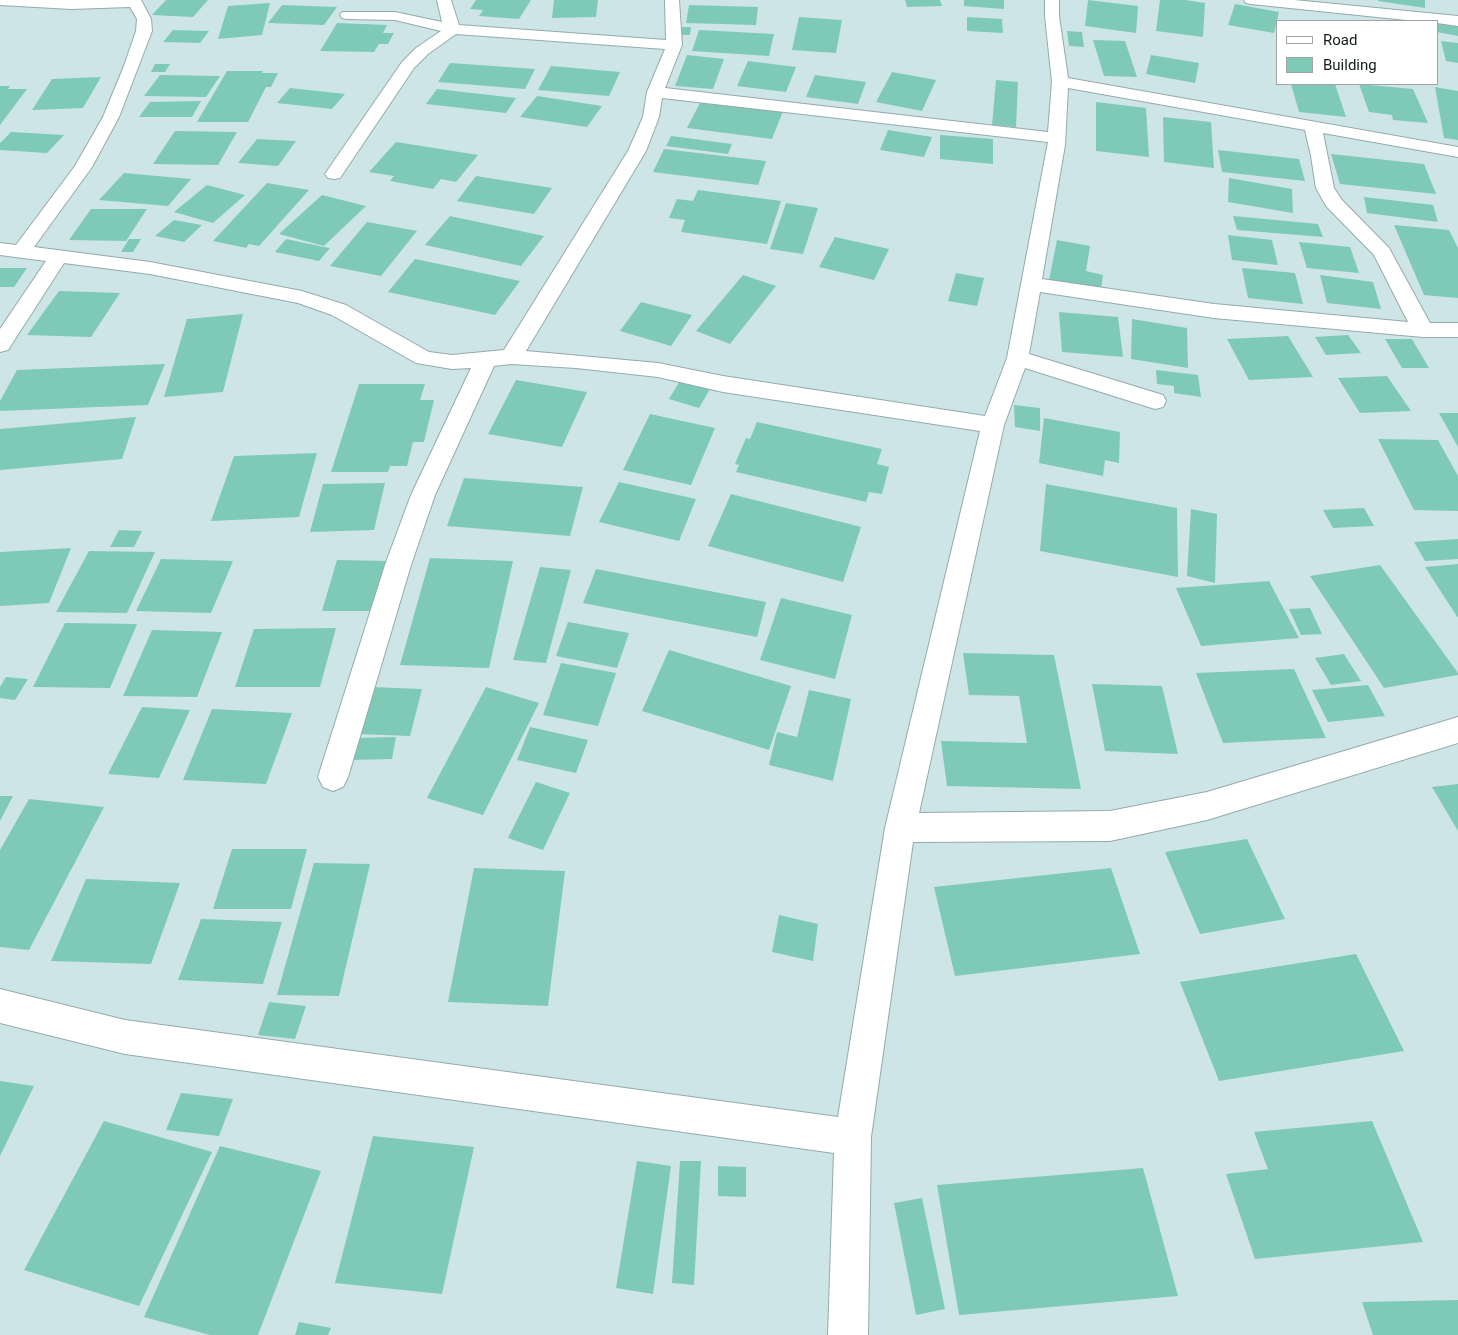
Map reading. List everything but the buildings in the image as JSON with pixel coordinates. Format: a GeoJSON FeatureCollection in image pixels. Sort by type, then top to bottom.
{"type":"FeatureCollection","features":[{"type":"Feature","properties":{"kind":"street"},"geometry":{"type":"LineString","coordinates":[[444,0],[447,16],[453,30]]}},
{"type":"Feature","properties":{"kind":"street"},"geometry":{"type":"LineString","coordinates":[[512,358],[637,151],[651,117],[655,92],[674,45],[672,0]]}},
{"type":"Feature","properties":{"kind":"street"},"geometry":{"type":"LineString","coordinates":[[848,1335],[853,1137],[900,828],[993,426],[1018,358],[1056,138],[1060,82],[1052,16],[1052,0]]}},
{"type":"Feature","properties":{"kind":"street"},"geometry":{"type":"LineString","coordinates":[[1251,0],[1458,21]]}},
{"type":"Feature","properties":{"kind":"street"},"geometry":{"type":"LineString","coordinates":[[0,1],[71,5],[134,1],[144,18],[144,30],[132,66],[110,118],[83,167],[22,251]]}},
{"type":"Feature","properties":{"kind":"street"},"geometry":{"type":"LineString","coordinates":[[347,15],[396,16],[453,30],[674,45]]}},
{"type":"Feature","properties":{"kind":"street"},"geometry":{"type":"LineString","coordinates":[[334,174],[408,65],[422,52],[453,30]]}},
{"type":"Feature","properties":{"kind":"street"},"geometry":{"type":"LineString","coordinates":[[1060,82],[1458,152]]}},
{"type":"Feature","properties":{"kind":"street"},"geometry":{"type":"LineString","coordinates":[[655,92],[1056,138]]}},
{"type":"Feature","properties":{"kind":"street"},"geometry":{"type":"LineString","coordinates":[[1312,126],[1320,156],[1325,188],[1333,202],[1382,252],[1422,330]]}},
{"type":"Feature","properties":{"kind":"street"},"geometry":{"type":"LineString","coordinates":[[0,249],[150,268],[302,297],[339,310],[424,358],[452,362],[512,358],[576,361],[658,370],[723,384],[993,426]]}},
{"type":"Feature","properties":{"kind":"street"},"geometry":{"type":"LineString","coordinates":[[0,345],[59,256]]}},
{"type":"Feature","properties":{"kind":"street"},"geometry":{"type":"LineString","coordinates":[[1030,284],[1214,311],[1422,330],[1458,330]]}},
{"type":"Feature","properties":{"kind":"street"},"geometry":{"type":"LineString","coordinates":[[1018,358],[1155,401]]}},
{"type":"Feature","properties":{"kind":"street"},"geometry":{"type":"LineString","coordinates":[[333,777],[398,565],[423,495],[485,361]]}},
{"type":"Feature","properties":{"kind":"street"},"geometry":{"type":"LineString","coordinates":[[900,828],[1110,826],[1207,806],[1458,730]]}},
{"type":"Feature","properties":{"kind":"street"},"geometry":{"type":"LineString","coordinates":[[0,1006],[126,1037],[853,1137]]}}]}
